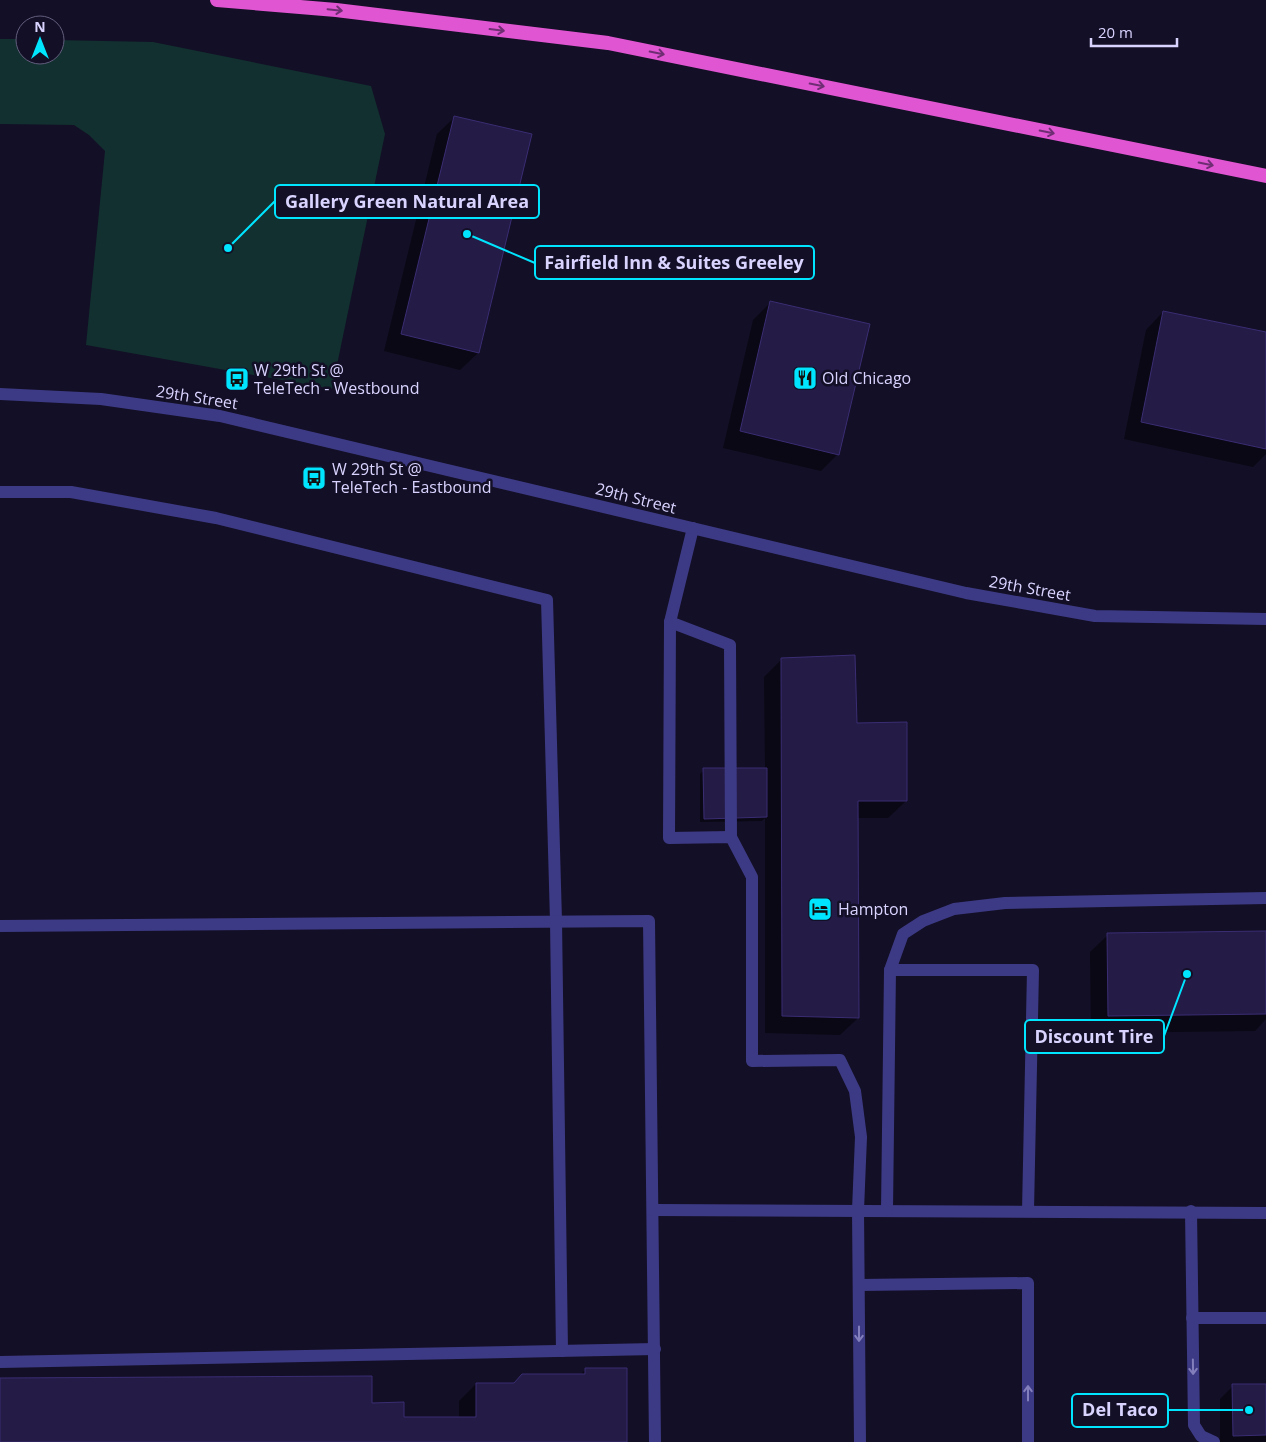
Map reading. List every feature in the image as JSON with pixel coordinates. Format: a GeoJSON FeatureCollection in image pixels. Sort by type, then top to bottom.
{"type":"FeatureCollection","features":[{"type":"Feature","properties":{"kind":"highway"},"geometry":{"type":"LineString","coordinates":[[217,0],[336,10],[608,43],[1266,176]]}},
{"type":"Feature","properties":{"kind":"street","name":"29th Street"},"geometry":{"type":"LineString","coordinates":[[0,394],[101,399],[220,416],[966,593],[1095,616],[1266,619]]}},
{"type":"Feature","properties":{"kind":"street"},"geometry":{"type":"LineString","coordinates":[[0,492],[71,492],[216,518],[546,600],[556,922],[562,1351]]}},
{"type":"Feature","properties":{"kind":"street"},"geometry":{"type":"LineString","coordinates":[[693,528],[670,622],[669,838],[731,837]]}},
{"type":"Feature","properties":{"kind":"street"},"geometry":{"type":"LineString","coordinates":[[670,622],[730,645],[731,837],[752,877],[752,1061],[840,1060],[855,1091],[861,1137],[858,1210],[860,1442]]}},
{"type":"Feature","properties":{"kind":"street"},"geometry":{"type":"LineString","coordinates":[[887,1210],[890,970],[904,934],[923,920],[954,909],[1005,903],[1266,898]]}},
{"type":"Feature","properties":{"kind":"street"},"geometry":{"type":"LineString","coordinates":[[0,926],[649,920],[655,1442]]}},
{"type":"Feature","properties":{"kind":"street"},"geometry":{"type":"LineString","coordinates":[[890,970],[1033,970],[1028,1211]]}},
{"type":"Feature","properties":{"kind":"street"},"geometry":{"type":"LineString","coordinates":[[653,1210],[1191,1211],[1266,1213]]}},
{"type":"Feature","properties":{"kind":"street"},"geometry":{"type":"LineString","coordinates":[[1191,1211],[1194,1425],[1201,1436],[1214,1442]]}},
{"type":"Feature","properties":{"kind":"street"},"geometry":{"type":"LineString","coordinates":[[859,1285],[1028,1283],[1028,1442]]}},
{"type":"Feature","properties":{"kind":"street"},"geometry":{"type":"LineString","coordinates":[[1192,1318],[1266,1318]]}},
{"type":"Feature","properties":{"kind":"street"},"geometry":{"type":"LineString","coordinates":[[0,1362],[655,1349]]}},
{"type":"Feature","properties":{"kind":"green space"},"geometry":{"type":"Polygon","coordinates":[[[0,39],[15,39],[15,65],[65,65],[65,40],[153,42],[371,86],[385,134],[332,389],[86,345],[105,151],[89,135],[74,125],[0,124],[0,39]]]}},
{"type":"Feature","properties":{"kind":"building"},"geometry":{"type":"Polygon","coordinates":[[[454,116],[532,134],[479,353],[401,334],[454,116]]]}},
{"type":"Feature","properties":{"kind":"building","name":"Old Chicago"},"geometry":{"type":"Polygon","coordinates":[[[770,301],[870,324],[839,455],[740,431],[770,301]]]}},
{"type":"Feature","properties":{"kind":"building"},"geometry":{"type":"Polygon","coordinates":[[[1163,311],[1266,332],[1266,449],[1141,422],[1163,311]]]}},
{"type":"Feature","properties":{"kind":"building","name":"Hampton"},"geometry":{"type":"Polygon","coordinates":[[[855,655],[857,723],[907,722],[907,801],[858,801],[859,1018],[782,1016],[781,658],[855,655]]]}},
{"type":"Feature","properties":{"kind":"building"},"geometry":{"type":"Polygon","coordinates":[[[703,768],[767,768],[767,817],[704,819],[703,768]]]}},
{"type":"Feature","properties":{"kind":"building"},"geometry":{"type":"Polygon","coordinates":[[[1266,931],[1266,1014],[1108,1016],[1107,933],[1266,931]]]}},
{"type":"Feature","properties":{"kind":"building"},"geometry":{"type":"Polygon","coordinates":[[[585,1368],[627,1368],[627,1442],[0,1442],[0,1378],[372,1376],[372,1403],[404,1402],[404,1417],[476,1417],[476,1383],[514,1383],[522,1374],[585,1374],[585,1368]]]}},
{"type":"Feature","properties":{"kind":"building"},"geometry":{"type":"Polygon","coordinates":[[[1232,1384],[1266,1384],[1266,1435],[1233,1436],[1232,1384]]]}},
{"type":"Feature","properties":{"kind":"place","name":"Fairfield Inn & Suites Greeley"},"geometry":{"type":"Point","coordinates":[467,234]}},
{"type":"Feature","properties":{"kind":"place","name":"Gallery Green Natural Area"},"geometry":{"type":"Point","coordinates":[228,248]}},
{"type":"Feature","properties":{"kind":"place","name":"Old Chicago"},"geometry":{"type":"Point","coordinates":[805,378]}},
{"type":"Feature","properties":{"kind":"place","name":"W 29th St @ TeleTech - Westbound"},"geometry":{"type":"Point","coordinates":[237,379]}},
{"type":"Feature","properties":{"kind":"place","name":"W 29th St @ TeleTech - Eastbound"},"geometry":{"type":"Point","coordinates":[314,478]}},
{"type":"Feature","properties":{"kind":"place","name":"Hampton"},"geometry":{"type":"Point","coordinates":[820,909]}},
{"type":"Feature","properties":{"kind":"place","name":"Discount Tire"},"geometry":{"type":"Point","coordinates":[1187,974]}},
{"type":"Feature","properties":{"kind":"place","name":"Del Taco"},"geometry":{"type":"Point","coordinates":[1249,1410]}}]}
